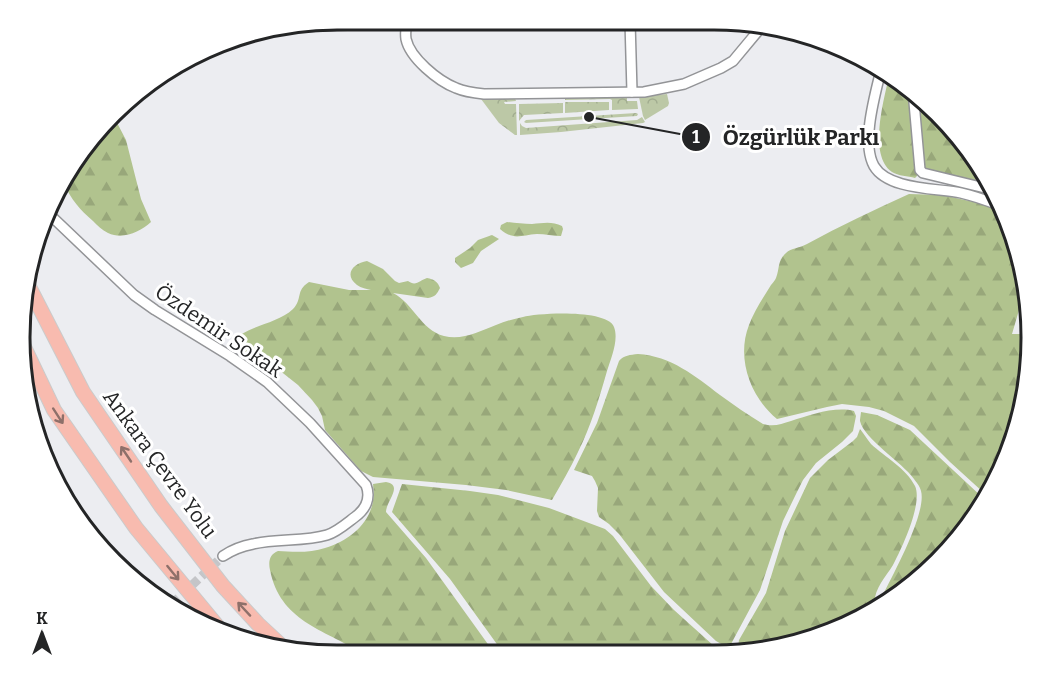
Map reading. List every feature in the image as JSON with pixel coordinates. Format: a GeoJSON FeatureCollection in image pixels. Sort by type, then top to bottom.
{"type":"FeatureCollection","features":[{"type":"Feature","properties":{"kind":"highway","name":"Ankara Çevre Yolu"},"geometry":{"type":"LineString","coordinates":[[33,295],[83,392],[161,506],[224,586],[273,638]]}},
{"type":"Feature","properties":{"kind":"highway"},"geometry":{"type":"LineString","coordinates":[[31,363],[54,410],[136,528],[210,617]]}},
{"type":"Feature","properties":{"kind":"street"},"geometry":{"type":"LineString","coordinates":[[406,30],[408,45],[416,57],[434,74],[446,83],[463,90],[484,94],[632,92],[657,90],[684,84],[721,68],[737,58],[756,33]]}},
{"type":"Feature","properties":{"kind":"street"},"geometry":{"type":"LineString","coordinates":[[630,30],[632,92]]}},
{"type":"Feature","properties":{"kind":"street"},"geometry":{"type":"LineString","coordinates":[[878,78],[869,127],[871,159],[875,168],[896,183],[967,195],[990,202]]}},
{"type":"Feature","properties":{"kind":"street"},"geometry":{"type":"LineString","coordinates":[[914,104],[920,170],[923,173],[981,185]]}},
{"type":"Feature","properties":{"kind":"street","name":"Özdemir Sokak"},"geometry":{"type":"LineString","coordinates":[[54,218],[134,295],[267,382],[310,423],[366,485],[368,498],[363,510],[333,532],[318,536],[254,543],[234,549],[223,556]]}},
{"type":"Feature","properties":{"kind":"green space"},"geometry":{"type":"Polygon","coordinates":[[[887,84],[910,101],[917,176],[915,178],[892,172],[885,164],[879,140],[881,112],[887,84]]]}},
{"type":"Feature","properties":{"kind":"green space"},"geometry":{"type":"Polygon","coordinates":[[[667,94],[668,106],[645,120],[639,97],[667,94]]]}},
{"type":"Feature","properties":{"kind":"green space"},"geometry":{"type":"Polygon","coordinates":[[[627,96],[627,101],[637,101],[638,109],[612,110],[610,99],[565,100],[565,97],[627,96]]]}},
{"type":"Feature","properties":{"kind":"green space"},"geometry":{"type":"Polygon","coordinates":[[[515,98],[516,101],[504,102],[505,104],[516,104],[517,135],[499,123],[481,99],[515,98]]]}},
{"type":"Feature","properties":{"kind":"green space"},"geometry":{"type":"Polygon","coordinates":[[[565,102],[609,102],[609,110],[565,113],[565,102]]]}},
{"type":"Feature","properties":{"kind":"green space"},"geometry":{"type":"Polygon","coordinates":[[[563,103],[563,113],[524,115],[519,121],[519,104],[563,103]]]}},
{"type":"Feature","properties":{"kind":"green space"},"geometry":{"type":"Polygon","coordinates":[[[918,108],[945,135],[979,183],[928,171],[923,162],[918,108]]]}},
{"type":"Feature","properties":{"kind":"green space"},"geometry":{"type":"Polygon","coordinates":[[[636,113],[637,116],[524,122],[526,120],[636,113]]]}},
{"type":"Feature","properties":{"kind":"green space"},"geometry":{"type":"Polygon","coordinates":[[[642,117],[645,122],[643,123],[520,135],[520,123],[526,128],[637,120],[642,117]]]}},
{"type":"Feature","properties":{"kind":"green space"},"geometry":{"type":"Polygon","coordinates":[[[117,123],[126,140],[141,199],[151,222],[137,232],[119,236],[108,233],[84,213],[68,191],[82,167],[117,123]]]}},
{"type":"Feature","properties":{"kind":"green space"},"geometry":{"type":"Polygon","coordinates":[[[909,194],[942,195],[983,204],[992,207],[998,220],[1015,278],[1019,309],[1012,334],[1021,334],[1020,358],[1011,417],[998,455],[981,490],[914,426],[884,411],[842,404],[777,419],[759,400],[753,388],[745,363],[745,338],[753,315],[776,278],[783,256],[790,250],[909,194]]]}},
{"type":"Feature","properties":{"kind":"green space"},"geometry":{"type":"Polygon","coordinates":[[[507,222],[551,223],[562,226],[563,229],[561,236],[537,234],[514,236],[500,229],[501,225],[507,222]]]}},
{"type":"Feature","properties":{"kind":"green space"},"geometry":{"type":"Polygon","coordinates":[[[492,235],[499,239],[481,251],[473,263],[461,268],[455,262],[455,258],[478,240],[492,235]]]}},
{"type":"Feature","properties":{"kind":"green space"},"geometry":{"type":"Polygon","coordinates":[[[367,261],[383,269],[399,283],[408,281],[416,283],[427,278],[437,282],[440,288],[436,295],[430,298],[393,293],[400,297],[429,328],[444,336],[464,336],[510,320],[543,314],[599,317],[609,321],[614,327],[616,338],[614,349],[591,422],[552,500],[506,490],[373,477],[361,471],[325,430],[318,408],[298,385],[274,366],[231,343],[245,332],[278,319],[293,309],[298,302],[300,292],[309,282],[349,290],[371,290],[359,286],[351,277],[354,267],[367,261]]]}},
{"type":"Feature","properties":{"kind":"green space"},"geometry":{"type":"Polygon","coordinates":[[[630,355],[650,356],[682,368],[763,424],[777,425],[831,410],[854,411],[856,416],[853,431],[816,463],[803,480],[783,521],[760,590],[731,644],[722,645],[716,641],[664,592],[619,534],[599,517],[598,488],[592,476],[574,470],[597,423],[619,361],[630,355]]]}},
{"type":"Feature","properties":{"kind":"green space"},"geometry":{"type":"Polygon","coordinates":[[[861,412],[877,415],[910,430],[978,494],[957,525],[931,555],[884,593],[914,528],[922,501],[921,491],[908,472],[868,435],[860,421],[861,412]]]}},
{"type":"Feature","properties":{"kind":"green space"},"geometry":{"type":"Polygon","coordinates":[[[860,429],[871,444],[906,474],[915,486],[917,494],[910,526],[893,565],[877,590],[875,599],[850,613],[812,629],[773,639],[738,644],[766,593],[785,531],[810,478],[857,437],[860,429]]]}},
{"type":"Feature","properties":{"kind":"green space"},"geometry":{"type":"Polygon","coordinates":[[[386,482],[394,486],[386,512],[426,558],[489,645],[347,645],[305,622],[283,601],[275,587],[270,570],[271,556],[278,551],[320,550],[346,539],[362,525],[368,516],[374,496],[373,484],[386,482]]]}},
{"type":"Feature","properties":{"kind":"green space"},"geometry":{"type":"Polygon","coordinates":[[[402,484],[498,495],[549,508],[605,529],[613,536],[651,586],[713,645],[498,645],[450,579],[392,512],[402,484]]]}},
{"type":"Feature","properties":{"kind":"tunnel"},"geometry":{"type":"LineString","coordinates":[[177,599],[223,556]]}},
{"type":"Feature","properties":{"kind":"place","name":"Özgürlük Parkı"},"geometry":{"type":"Point","coordinates":[589,117]}}]}
